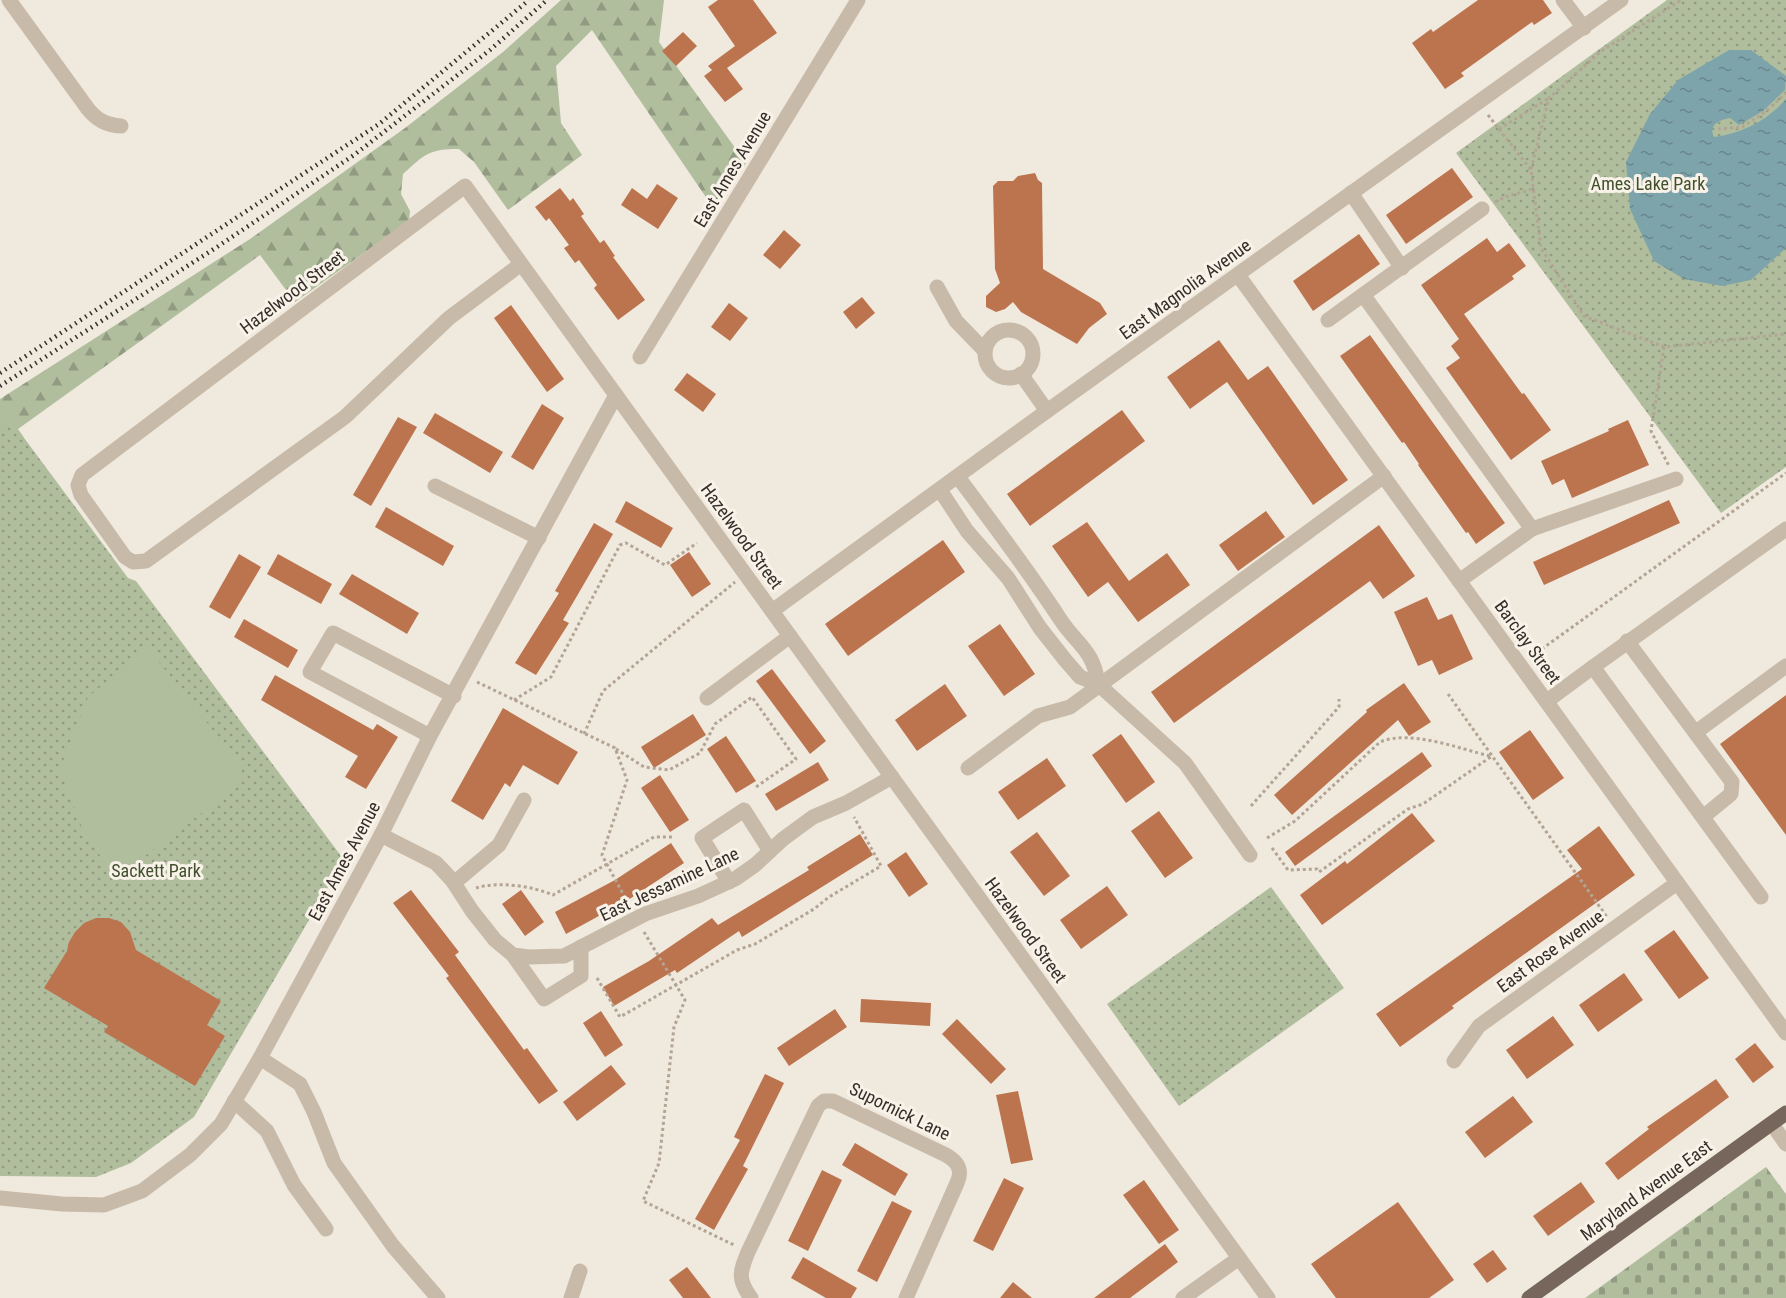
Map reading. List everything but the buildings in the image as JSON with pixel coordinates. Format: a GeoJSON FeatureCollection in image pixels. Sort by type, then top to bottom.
{"type":"FeatureCollection","features":[{"type":"Feature","properties":{"kind":"main road","name":"Maryland Avenue East"},"geometry":{"type":"LineString","coordinates":[[1529,1298],[1786,1113]]}},
{"type":"Feature","properties":{"kind":"street"},"geometry":{"type":"LineString","coordinates":[[9,0],[92,114],[107,124],[121,126]]}},
{"type":"Feature","properties":{"kind":"street","name":"East Ames Avenue"},"geometry":{"type":"LineString","coordinates":[[640,357],[858,0]]}},
{"type":"Feature","properties":{"kind":"street"},"geometry":{"type":"LineString","coordinates":[[1563,0],[1584,27]]}},
{"type":"Feature","properties":{"kind":"street","name":"East Magnolia Avenue"},"geometry":{"type":"LineString","coordinates":[[772,611],[1621,0]]}},
{"type":"Feature","properties":{"kind":"street","name":"Hazelwood Street"},"geometry":{"type":"LineString","coordinates":[[521,264],[449,318],[345,417],[146,561],[133,562],[125,557],[81,495],[78,485],[82,475],[465,186],[1268,1298]]}},
{"type":"Feature","properties":{"kind":"street"},"geometry":{"type":"LineString","coordinates":[[1351,193],[1402,268]]}},
{"type":"Feature","properties":{"kind":"street"},"geometry":{"type":"LineString","coordinates":[[1329,320],[1482,209]]}},
{"type":"Feature","properties":{"kind":"street","name":"Barclay Street"},"geometry":{"type":"LineString","coordinates":[[1238,275],[1786,1033]]}},
{"type":"Feature","properties":{"kind":"street"},"geometry":{"type":"LineString","coordinates":[[937,287],[956,321],[985,351],[988,366],[993,371],[1007,377],[1021,374],[1031,362],[1033,353],[1027,338],[1021,333],[1005,330],[991,338],[985,351]]}},
{"type":"Feature","properties":{"kind":"street"},"geometry":{"type":"LineString","coordinates":[[1364,296],[1532,529]]}},
{"type":"Feature","properties":{"kind":"street"},"geometry":{"type":"LineString","coordinates":[[1021,374],[1047,411]]}},
{"type":"Feature","properties":{"kind":"street","name":"East Ames Avenue"},"geometry":{"type":"LineString","coordinates":[[0,1198],[62,1204],[104,1205],[142,1191],[190,1155],[221,1124],[260,1058],[381,835],[430,736],[454,696],[616,395]]}},
{"type":"Feature","properties":{"kind":"street"},"geometry":{"type":"LineString","coordinates":[[958,477],[1039,586],[1061,621],[1089,653],[1096,669],[1098,684]]}},
{"type":"Feature","properties":{"kind":"street"},"geometry":{"type":"LineString","coordinates":[[968,768],[1038,716],[1070,706],[1384,477]]}},
{"type":"Feature","properties":{"kind":"street"},"geometry":{"type":"LineString","coordinates":[[1460,581],[1532,529],[1676,479]]}},
{"type":"Feature","properties":{"kind":"street"},"geometry":{"type":"LineString","coordinates":[[435,486],[539,538]]}},
{"type":"Feature","properties":{"kind":"street"},"geometry":{"type":"LineString","coordinates":[[940,490],[967,531],[1008,578],[1040,628],[1080,678],[1098,684],[1185,763],[1250,855]]}},
{"type":"Feature","properties":{"kind":"street"},"geometry":{"type":"LineString","coordinates":[[1547,702],[1627,641],[1786,530]]}},
{"type":"Feature","properties":{"kind":"street"},"geometry":{"type":"LineString","coordinates":[[430,736],[310,672],[333,633],[454,696]]}},
{"type":"Feature","properties":{"kind":"street"},"geometry":{"type":"LineString","coordinates":[[707,698],[790,636]]}},
{"type":"Feature","properties":{"kind":"street"},"geometry":{"type":"LineString","coordinates":[[1627,641],[1732,782],[1731,794],[1703,817]]}},
{"type":"Feature","properties":{"kind":"street"},"geometry":{"type":"LineString","coordinates":[[1696,732],[1786,666]]}},
{"type":"Feature","properties":{"kind":"street"},"geometry":{"type":"LineString","coordinates":[[1593,667],[1761,897]]}},
{"type":"Feature","properties":{"kind":"street","name":"East Jessamine Lane"},"geometry":{"type":"LineString","coordinates":[[513,955],[564,956],[636,918],[698,896],[729,882],[755,865],[783,839],[813,817],[892,777]]}},
{"type":"Feature","properties":{"kind":"street"},"geometry":{"type":"LineString","coordinates":[[457,888],[499,845],[524,800]]}},
{"type":"Feature","properties":{"kind":"street"},"geometry":{"type":"LineString","coordinates":[[729,882],[702,838],[744,810],[770,851]]}},
{"type":"Feature","properties":{"kind":"street"},"geometry":{"type":"LineString","coordinates":[[381,835],[436,863],[495,940],[513,955],[544,999],[581,976],[581,947]]}},
{"type":"Feature","properties":{"kind":"street","name":"East Rose Avenue"},"geometry":{"type":"LineString","coordinates":[[1454,1061],[1479,1026],[1677,883]]}},
{"type":"Feature","properties":{"kind":"street"},"geometry":{"type":"LineString","coordinates":[[260,1058],[300,1084],[334,1163],[393,1246],[438,1298]]}},
{"type":"Feature","properties":{"kind":"street"},"geometry":{"type":"LineString","coordinates":[[234,1101],[267,1131],[294,1185],[326,1229]]}},
{"type":"Feature","properties":{"kind":"street","name":"Supornick Lane"},"geometry":{"type":"LineString","coordinates":[[751,1298],[743,1288],[740,1278],[741,1268],[813,1114],[824,1101],[833,1101],[946,1155],[954,1159],[959,1166],[961,1174],[906,1298]]}},
{"type":"Feature","properties":{"kind":"street"},"geometry":{"type":"LineString","coordinates":[[1772,1124],[1786,1144]]}},
{"type":"Feature","properties":{"kind":"street"},"geometry":{"type":"LineString","coordinates":[[1182,1298],[1239,1258]]}},
{"type":"Feature","properties":{"kind":"street"},"geometry":{"type":"LineString","coordinates":[[571,1298],[580,1270]]}},
{"type":"Feature","properties":{"kind":"path"},"geometry":{"type":"LineString","coordinates":[[1499,129],[1549,98],[1600,52],[1681,0]]}},
{"type":"Feature","properties":{"kind":"path"},"geometry":{"type":"LineString","coordinates":[[1719,129],[1742,127],[1765,112],[1786,93]]}},
{"type":"Feature","properties":{"kind":"path"},"geometry":{"type":"LineString","coordinates":[[1549,98],[1531,170],[1541,248],[1584,316],[1664,347],[1786,334]]}},
{"type":"Feature","properties":{"kind":"path"},"geometry":{"type":"LineString","coordinates":[[1478,102],[1531,170]]}},
{"type":"Feature","properties":{"kind":"path"},"geometry":{"type":"LineString","coordinates":[[1482,209],[1505,196],[1533,189]]}},
{"type":"Feature","properties":{"kind":"path"},"geometry":{"type":"LineString","coordinates":[[1664,347],[1651,431],[1676,479]]}},
{"type":"Feature","properties":{"kind":"path"},"geometry":{"type":"LineString","coordinates":[[1520,665],[1786,473]]}},
{"type":"Feature","properties":{"kind":"path"},"geometry":{"type":"LineString","coordinates":[[514,700],[551,677],[620,545],[626,543],[665,566],[698,543]]}},
{"type":"Feature","properties":{"kind":"path"},"geometry":{"type":"LineString","coordinates":[[584,734],[603,691],[745,573]]}},
{"type":"Feature","properties":{"kind":"path"},"geometry":{"type":"LineString","coordinates":[[464,676],[615,748],[644,767],[669,770],[700,753],[715,724],[752,698],[796,759],[756,787]]}},
{"type":"Feature","properties":{"kind":"path"},"geometry":{"type":"LineString","coordinates":[[1448,694],[1615,928]]}},
{"type":"Feature","properties":{"kind":"path"},"geometry":{"type":"LineString","coordinates":[[1251,806],[1339,706],[1339,699]]}},
{"type":"Feature","properties":{"kind":"path"},"geometry":{"type":"LineString","coordinates":[[1267,838],[1296,821],[1380,742],[1388,738],[1414,738],[1492,756]]}},
{"type":"Feature","properties":{"kind":"path"},"geometry":{"type":"LineString","coordinates":[[615,748],[627,780],[602,855],[685,1000],[674,1027],[659,1163],[643,1201],[748,1252]]}},
{"type":"Feature","properties":{"kind":"path"},"geometry":{"type":"LineString","coordinates":[[1272,848],[1288,870],[1317,869],[1318,872],[1408,809],[1423,804],[1492,756]]}},
{"type":"Feature","properties":{"kind":"path"},"geometry":{"type":"LineString","coordinates":[[581,965],[590,966],[620,1017],[814,909],[829,897],[881,866],[846,802]]}},
{"type":"Feature","properties":{"kind":"path"},"geometry":{"type":"LineString","coordinates":[[457,888],[486,885],[538,889],[553,895],[654,837],[673,837]]}},
{"type":"Feature","properties":{"kind":"green space"},"geometry":{"type":"Polygon","coordinates":[[[561,0],[664,0],[659,42],[746,163],[714,209],[592,30],[556,66],[561,123],[582,155],[508,210],[474,162],[459,149],[441,150],[428,154],[403,174],[401,194],[410,211],[409,221],[295,302],[260,255],[18,429],[24,438],[0,460],[0,399],[250,239],[405,128],[503,52],[561,0]]]}},
{"type":"Feature","properties":{"kind":"green space","name":"Ames Lake Park"},"geometry":{"type":"Polygon","coordinates":[[[1667,0],[1786,0],[1786,467],[1721,513],[1456,153],[1667,0]]]}},
{"type":"Feature","properties":{"kind":"green space","name":"Sackett Park"},"geometry":{"type":"Polygon","coordinates":[[[10,419],[128,578],[136,581],[344,860],[194,1117],[131,1163],[96,1177],[0,1176],[0,427],[10,419]]]}},
{"type":"Feature","properties":{"kind":"green space"},"geometry":{"type":"Polygon","coordinates":[[[148,648],[242,767],[240,784],[116,878],[84,833],[60,769],[88,697],[148,648]]]}},
{"type":"Feature","properties":{"kind":"green space"},"geometry":{"type":"Polygon","coordinates":[[[1271,887],[1344,988],[1179,1106],[1107,1004],[1271,887]]]}},
{"type":"Feature","properties":{"kind":"green space"},"geometry":{"type":"Polygon","coordinates":[[[1766,1167],[1786,1194],[1786,1298],[1585,1298],[1766,1167]]]}},
{"type":"Feature","properties":{"kind":"water"},"geometry":{"type":"Polygon","coordinates":[[[1729,50],[1751,50],[1786,76],[1785,90],[1763,111],[1739,125],[1730,118],[1722,120],[1712,129],[1714,137],[1744,129],[1771,114],[1786,99],[1786,248],[1751,280],[1722,286],[1684,279],[1654,261],[1630,209],[1626,162],[1650,114],[1678,80],[1729,50]]]}},
{"type":"Feature","properties":{"kind":"railway"},"geometry":{"type":"LineString","coordinates":[[0,373],[379,124],[529,0]]}},
{"type":"Feature","properties":{"kind":"railway"},"geometry":{"type":"LineString","coordinates":[[0,386],[217,247],[354,155],[490,50],[547,0]]}}]}
